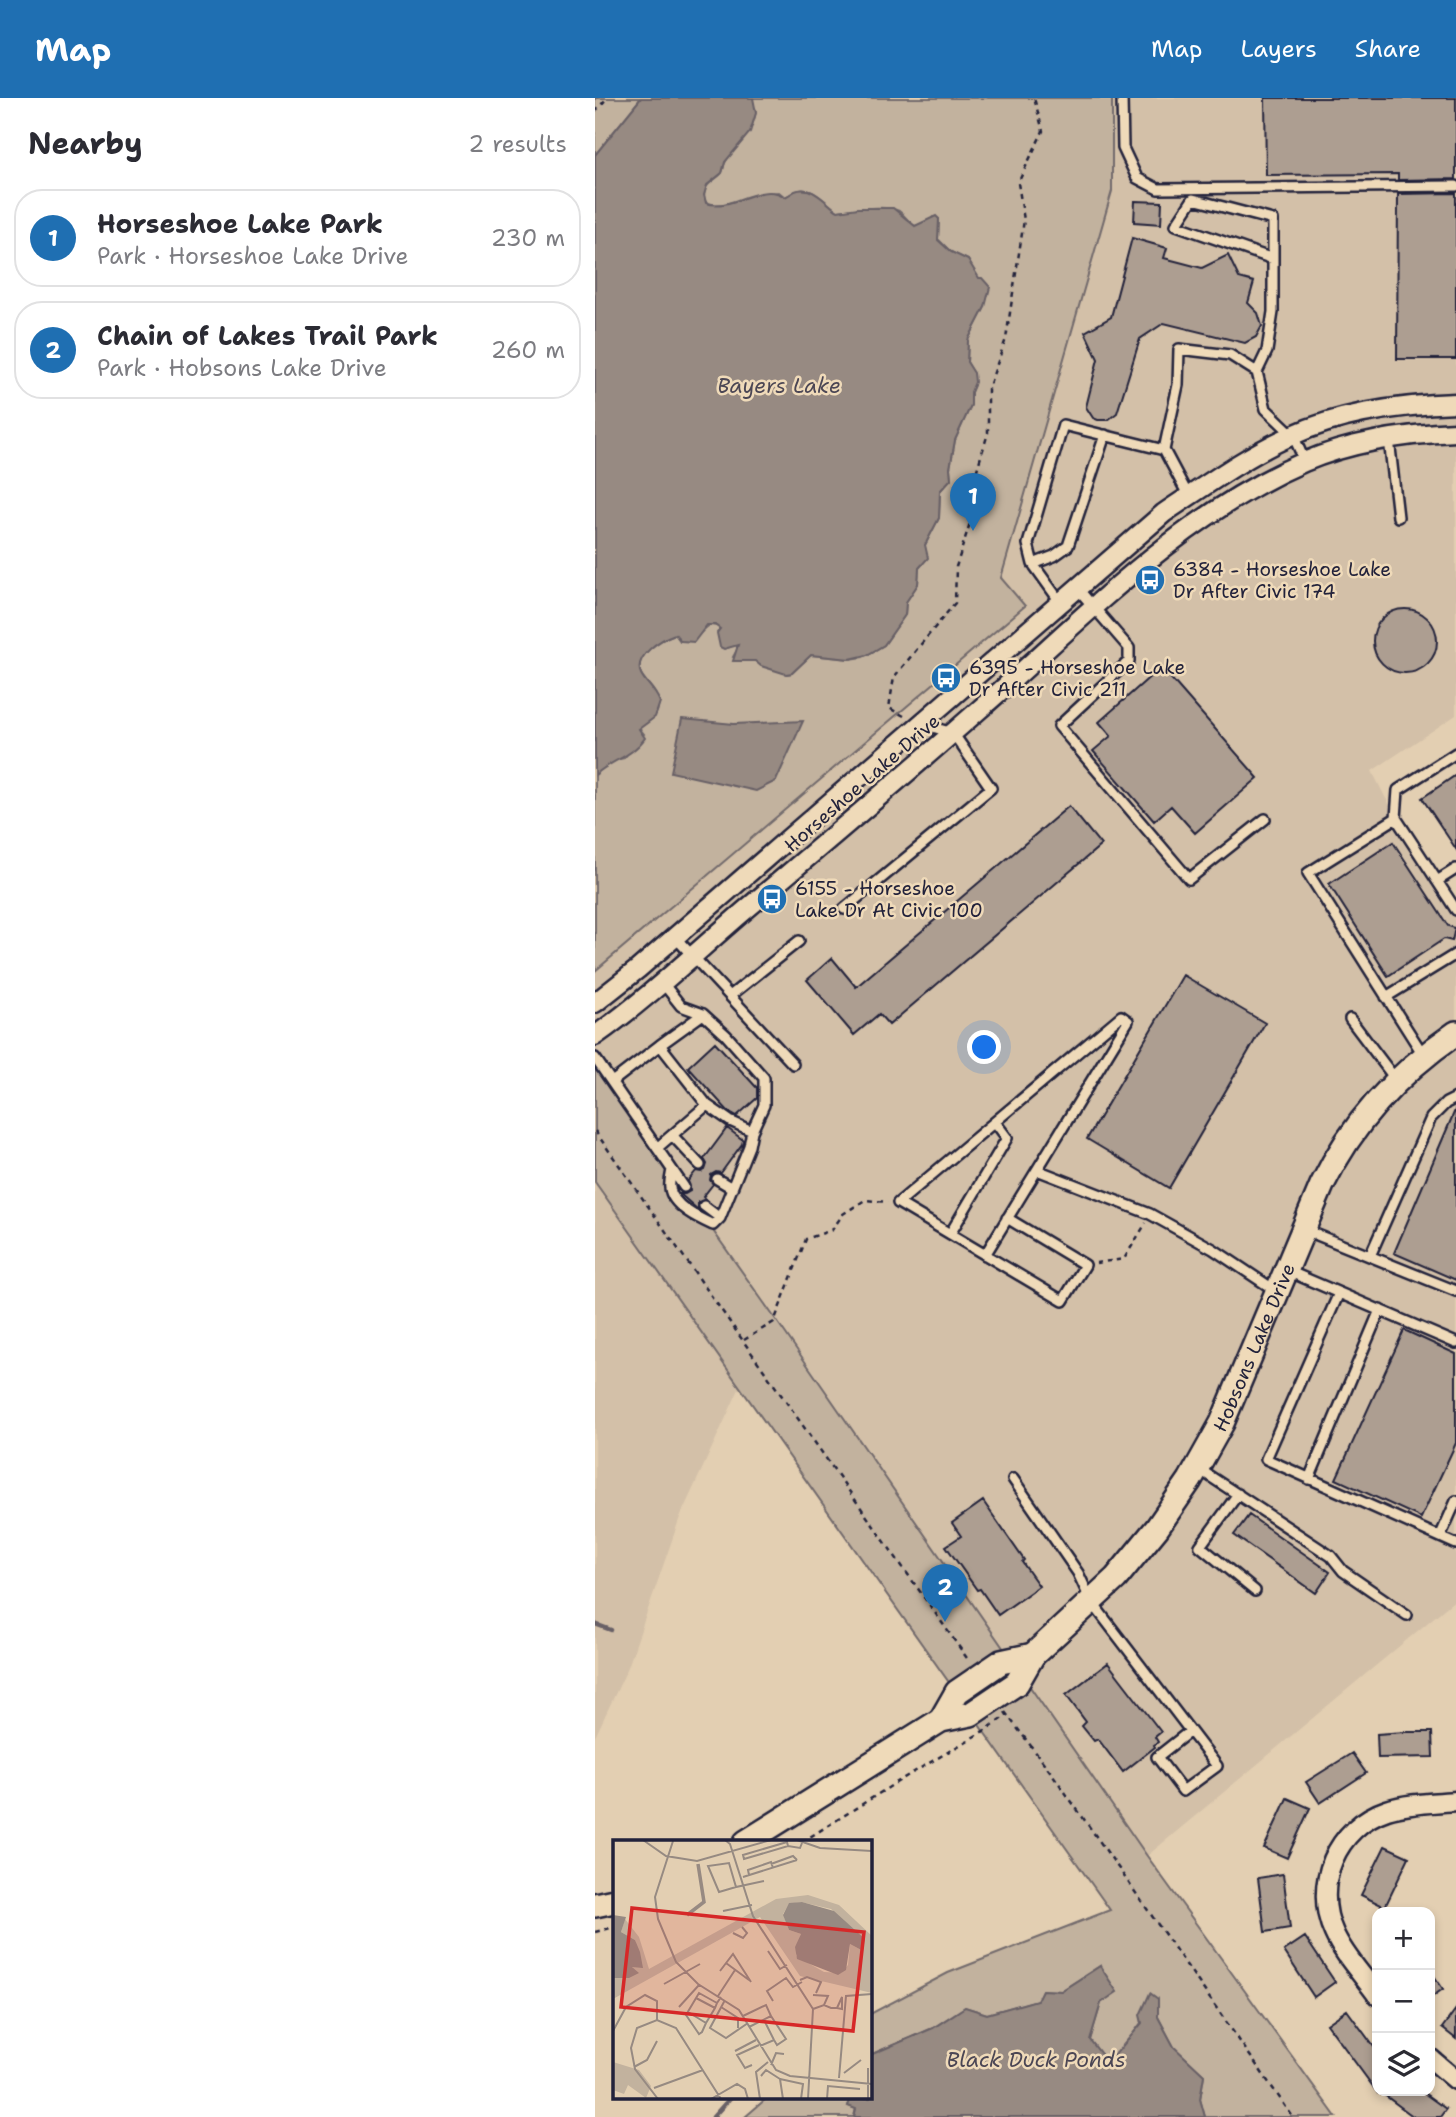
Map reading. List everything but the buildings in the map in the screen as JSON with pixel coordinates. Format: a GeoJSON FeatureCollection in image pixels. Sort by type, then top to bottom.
{"type":"FeatureCollection","features":[{"type":"Feature","properties":{"kind":"street","name":"Horseshoe Lake Drive"},"geometry":{"type":"LineString","coordinates":[[595,1003],[638,969],[1164,513],[1227,471],[1293,435],[1371,412],[1406,406],[1456,403]]}},
{"type":"Feature","properties":{"kind":"street","name":"Horseshoe Lake Drive"},"geometry":{"type":"LineString","coordinates":[[595,1037],[953,733],[1147,560],[1206,516],[1305,462],[1389,439],[1456,432]]}},
{"type":"Feature","properties":{"kind":"street","name":"Hobsons Lake Drive"},"geometry":{"type":"LineString","coordinates":[[749,1840],[941,1720],[1001,1706],[1033,1655],[1116,1578],[1157,1528],[1198,1468],[1222,1423],[1336,1157],[1356,1128],[1397,1082],[1456,1033]]}},
{"type":"Feature","properties":{"kind":"street","name":"Hobsons Lake Drive"},"geometry":{"type":"LineString","coordinates":[[941,1720],[957,1692],[1001,1662],[1033,1655]]}},
{"type":"Feature","properties":{"kind":"street"},"geometry":{"type":"LineString","coordinates":[[1372,1988],[1338,1942],[1330,1923],[1325,1893],[1332,1863],[1347,1837],[1371,1817],[1399,1807],[1456,1801]]}},
{"type":"Feature","properties":{"kind":"street"},"geometry":{"type":"LineString","coordinates":[[595,1905],[613,1900]]}},
{"type":"Feature","properties":{"kind":"street"},"geometry":{"type":"LineString","coordinates":[[1435,2062],[1456,2080]]}},
{"type":"Feature","properties":{"kind":"lane"},"geometry":{"type":"LineString","coordinates":[[1122,98],[1123,148],[1137,178],[1158,190],[1456,186]]}},
{"type":"Feature","properties":{"kind":"lane"},"geometry":{"type":"LineString","coordinates":[[1273,260],[1176,225],[1193,199],[1273,220],[1273,260],[1273,312],[1268,351],[1257,372],[1266,409],[1293,435],[1305,462]]}},
{"type":"Feature","properties":{"kind":"lane"},"geometry":{"type":"LineString","coordinates":[[1189,497],[1164,450],[1178,385],[1179,349],[1230,355],[1257,372]]}},
{"type":"Feature","properties":{"kind":"lane"},"geometry":{"type":"LineString","coordinates":[[1061,603],[1033,564],[1028,544],[1063,425],[1164,450]]}},
{"type":"Feature","properties":{"kind":"lane"},"geometry":{"type":"LineString","coordinates":[[1033,564],[1054,556],[1068,546],[1105,435]]}},
{"type":"Feature","properties":{"kind":"lane"},"geometry":{"type":"LineString","coordinates":[[1389,439],[1398,517]]}},
{"type":"Feature","properties":{"kind":"lane"},"geometry":{"type":"LineString","coordinates":[[1078,589],[1129,648],[1129,661],[1059,726],[1189,878],[1265,819]]}},
{"type":"Feature","properties":{"kind":"lane"},"geometry":{"type":"LineString","coordinates":[[844,909],[991,788],[953,733],[920,723]]}},
{"type":"Feature","properties":{"kind":"lane"},"geometry":{"type":"LineString","coordinates":[[1456,753],[1398,790],[1396,818],[1456,910]]}},
{"type":"Feature","properties":{"kind":"lane"},"geometry":{"type":"LineString","coordinates":[[1396,818],[1308,873],[1425,1057]]}},
{"type":"Feature","properties":{"kind":"lane"},"geometry":{"type":"LineString","coordinates":[[1437,881],[1456,869]]}},
{"type":"Feature","properties":{"kind":"lane"},"geometry":{"type":"LineString","coordinates":[[674,936],[793,1064]]}},
{"type":"Feature","properties":{"kind":"lane"},"geometry":{"type":"LineString","coordinates":[[730,996],[799,941]]}},
{"type":"Feature","properties":{"kind":"lane"},"geometry":{"type":"LineString","coordinates":[[1387,997],[1456,954]]}},
{"type":"Feature","properties":{"kind":"lane"},"geometry":{"type":"LineString","coordinates":[[662,982],[681,1006],[703,1014],[726,1035],[764,1079],[764,1105],[720,1218],[713,1224],[699,1219],[674,1200],[670,1188],[672,1170]]}},
{"type":"Feature","properties":{"kind":"lane"},"geometry":{"type":"LineString","coordinates":[[612,1083],[703,1014]]}},
{"type":"Feature","properties":{"kind":"lane"},"geometry":{"type":"LineString","coordinates":[[985,1255],[1007,1218],[1128,1021],[1121,1016],[898,1203],[985,1255],[1063,1301],[1085,1265],[1007,1218]]}},
{"type":"Feature","properties":{"kind":"lane"},"geometry":{"type":"LineString","coordinates":[[1350,1019],[1397,1082]]}},
{"type":"Feature","properties":{"kind":"lane"},"geometry":{"type":"LineString","coordinates":[[660,1045],[707,1105],[730,1121],[752,1131]]}},
{"type":"Feature","properties":{"kind":"lane"},"geometry":{"type":"LineString","coordinates":[[595,1058],[684,1187]]}},
{"type":"Feature","properties":{"kind":"lane"},"geometry":{"type":"LineString","coordinates":[[1370,1256],[1431,1118],[1446,1102],[1456,1098]]}},
{"type":"Feature","properties":{"kind":"lane"},"geometry":{"type":"LineString","coordinates":[[657,1148],[707,1105]]}},
{"type":"Feature","properties":{"kind":"lane"},"geometry":{"type":"LineString","coordinates":[[950,1234],[1007,1138],[995,1122]]}},
{"type":"Feature","properties":{"kind":"lane"},"geometry":{"type":"LineString","coordinates":[[672,1135],[700,1165]]}},
{"type":"Feature","properties":{"kind":"lane"},"geometry":{"type":"LineString","coordinates":[[1037,1170],[1150,1214],[1213,1250],[1277,1292]]}},
{"type":"Feature","properties":{"kind":"lane"},"geometry":{"type":"LineString","coordinates":[[717,1179],[732,1188]]}},
{"type":"Feature","properties":{"kind":"lane"},"geometry":{"type":"LineString","coordinates":[[704,1206],[720,1218]]}},
{"type":"Feature","properties":{"kind":"lane"},"geometry":{"type":"LineString","coordinates":[[1303,1229],[1456,1292]]}},
{"type":"Feature","properties":{"kind":"lane"},"geometry":{"type":"LineString","coordinates":[[1286,1270],[1456,1343]]}},
{"type":"Feature","properties":{"kind":"lane"},"geometry":{"type":"LineString","coordinates":[[1339,1293],[1266,1459],[1456,1544]]}},
{"type":"Feature","properties":{"kind":"lane"},"geometry":{"type":"LineString","coordinates":[[1310,1479],[1380,1310]]}},
{"type":"Feature","properties":{"kind":"lane"},"geometry":{"type":"LineString","coordinates":[[1198,1468],[1331,1556],[1343,1572],[1407,1615]]}},
{"type":"Feature","properties":{"kind":"lane"},"geometry":{"type":"LineString","coordinates":[[1013,1479],[1078,1573],[1091,1601],[1217,1766],[1183,1791],[1157,1757],[1190,1731]]}},
{"type":"Feature","properties":{"kind":"lane"},"geometry":{"type":"LineString","coordinates":[[1237,1494],[1200,1546],[1255,1591]]}},
{"type":"Feature","properties":{"kind":"lane"},"geometry":{"type":"LineString","coordinates":[[1440,1537],[1456,1501]]}},
{"type":"Feature","properties":{"kind":"path"},"geometry":{"type":"LineString","coordinates":[[595,112],[607,98]]}},
{"type":"Feature","properties":{"kind":"path"},"geometry":{"type":"LineString","coordinates":[[920,723],[889,708],[894,677],[955,603],[956,567],[977,501],[973,483],[988,433],[988,389],[1006,339],[1024,220],[1018,183],[1043,131],[1034,98]]}},
{"type":"Feature","properties":{"kind":"path"},"geometry":{"type":"LineString","coordinates":[[595,1131],[980,1677]]}},
{"type":"Feature","properties":{"kind":"path"},"geometry":{"type":"LineString","coordinates":[[744,1340],[774,1322],[806,1239],[832,1230],[843,1214],[865,1200],[898,1203]]}},
{"type":"Feature","properties":{"kind":"path"},"geometry":{"type":"LineString","coordinates":[[1085,1265],[1123,1259],[1144,1229],[1150,1214]]}},
{"type":"Feature","properties":{"kind":"path"},"geometry":{"type":"LineString","coordinates":[[805,1840],[987,1729],[1001,1706],[1053,1775],[1293,2117]]}},
{"type":"Feature","properties":{"kind":"path"},"geometry":{"type":"LineString","coordinates":[[595,1932],[613,1927]]}},
{"type":"Feature","properties":{"kind":"shaded area"},"geometry":{"type":"Polygon","coordinates":[[[595,98],[641,98],[595,155],[595,98]]]}},
{"type":"Feature","properties":{"kind":"shaded area"},"geometry":{"type":"Polygon","coordinates":[[[753,98],[1112,98],[1112,191],[1001,578],[1025,606],[595,971],[595,775],[610,761],[624,758],[644,734],[639,728],[656,715],[657,697],[641,674],[641,660],[650,649],[669,636],[675,634],[680,641],[697,636],[712,625],[719,627],[725,649],[737,644],[733,657],[755,661],[787,674],[792,673],[811,655],[850,659],[863,657],[884,645],[905,615],[906,602],[918,584],[919,568],[925,557],[925,545],[939,518],[940,491],[951,479],[950,468],[955,440],[971,405],[974,374],[967,362],[968,340],[985,307],[979,280],[968,260],[951,252],[938,239],[939,219],[933,217],[929,222],[915,226],[893,209],[838,211],[808,190],[796,191],[785,197],[779,192],[756,194],[717,205],[705,201],[706,188],[721,174],[729,156],[751,128],[756,110],[753,98]]]}},
{"type":"Feature","properties":{"kind":"shaded area"},"geometry":{"type":"Polygon","coordinates":[[[1112,98],[1456,98],[1456,715],[1372,771],[1385,797],[1456,908],[1456,1599],[1147,1856],[779,1324],[595,1064],[595,971],[1025,607],[1001,579],[1112,191],[1112,98]]]}},
{"type":"Feature","properties":{"kind":"shaded area"},"geometry":{"type":"Polygon","coordinates":[[[595,1064],[779,1324],[1147,1856],[1336,2117],[1205,2117],[1200,2099],[1204,2075],[1174,2047],[1158,2017],[1158,1999],[1121,2051],[1108,2064],[1090,2040],[1101,2003],[1100,1966],[1061,1991],[1042,1990],[1038,2000],[987,2014],[965,2007],[933,2028],[871,2055],[871,2013],[948,1973],[1110,1910],[595,1182],[595,1064]]]}},
{"type":"Feature","properties":{"kind":"shaded area"},"geometry":{"type":"Polygon","coordinates":[[[595,1182],[740,1387],[680,1517],[628,1667],[595,1737],[595,1182]]]}},
{"type":"Feature","properties":{"kind":"shaded area"},"geometry":{"type":"Polygon","coordinates":[[[765,2100],[850,2100],[848,2106],[856,2109],[854,2117],[745,2117],[765,2100]]]}},
{"type":"Feature","properties":{"kind":"water","name":"Bayers Lake"},"geometry":{"type":"Polygon","coordinates":[[[641,98],[753,98],[756,113],[750,132],[725,162],[722,173],[707,185],[704,195],[706,203],[716,205],[767,192],[785,197],[795,191],[808,190],[838,211],[893,208],[915,226],[936,216],[939,219],[938,240],[951,252],[968,260],[979,278],[990,287],[985,307],[968,340],[967,362],[974,373],[975,382],[971,392],[971,405],[955,440],[950,468],[951,479],[940,491],[939,518],[925,545],[928,558],[919,568],[918,584],[906,602],[905,615],[884,645],[867,655],[850,659],[811,655],[792,673],[786,674],[761,666],[755,661],[733,661],[738,645],[724,649],[720,647],[717,633],[720,629],[715,625],[707,625],[694,642],[681,641],[675,634],[669,636],[650,649],[641,661],[641,674],[660,702],[655,717],[639,729],[645,738],[634,750],[595,775],[595,155],[641,98]]]}},
{"type":"Feature","properties":{"kind":"water"},"geometry":{"type":"Polygon","coordinates":[[[682,719],[734,724],[803,721],[776,781],[756,791],[671,772],[682,719]]]}},
{"type":"Feature","properties":{"kind":"water","name":"Black Duck Ponds"},"geometry":{"type":"Polygon","coordinates":[[[1100,1966],[1117,1992],[1101,2003],[1090,2040],[1108,2063],[1142,2023],[1140,2015],[1150,1993],[1158,1999],[1158,2017],[1174,2047],[1204,2075],[1200,2099],[1205,2117],[854,2117],[856,2109],[848,2106],[850,2100],[871,2100],[871,2055],[933,2028],[965,2007],[987,2014],[1037,2000],[1042,1990],[1061,1991],[1100,1966]]]}},
{"type":"Feature","properties":{"kind":"waterway"},"geometry":{"type":"LineString","coordinates":[[595,1624],[611,1630]]}},
{"type":"Feature","properties":{"kind":"waterway"},"geometry":{"type":"LineString","coordinates":[[713,2117],[728,2100]]}},
{"type":"Feature","properties":{"kind":"place","name":"Horseshoe Lake Park"},"geometry":{"type":"Point","coordinates":[973,531]}},
{"type":"Feature","properties":{"kind":"place","name":"6384 - Horseshoe Lake Dr After Civic 174"},"geometry":{"type":"Point","coordinates":[1150,580]}},
{"type":"Feature","properties":{"kind":"place","name":"6395 - Horseshoe Lake Dr After Civic 211"},"geometry":{"type":"Point","coordinates":[946,678]}},
{"type":"Feature","properties":{"kind":"place","name":"6155 - Horseshoe Lake Dr At Civic 100"},"geometry":{"type":"Point","coordinates":[772,899]}},
{"type":"Feature","properties":{"kind":"place","name":"Chain of Lakes Trail Park"},"geometry":{"type":"Point","coordinates":[945,1622]}}]}
